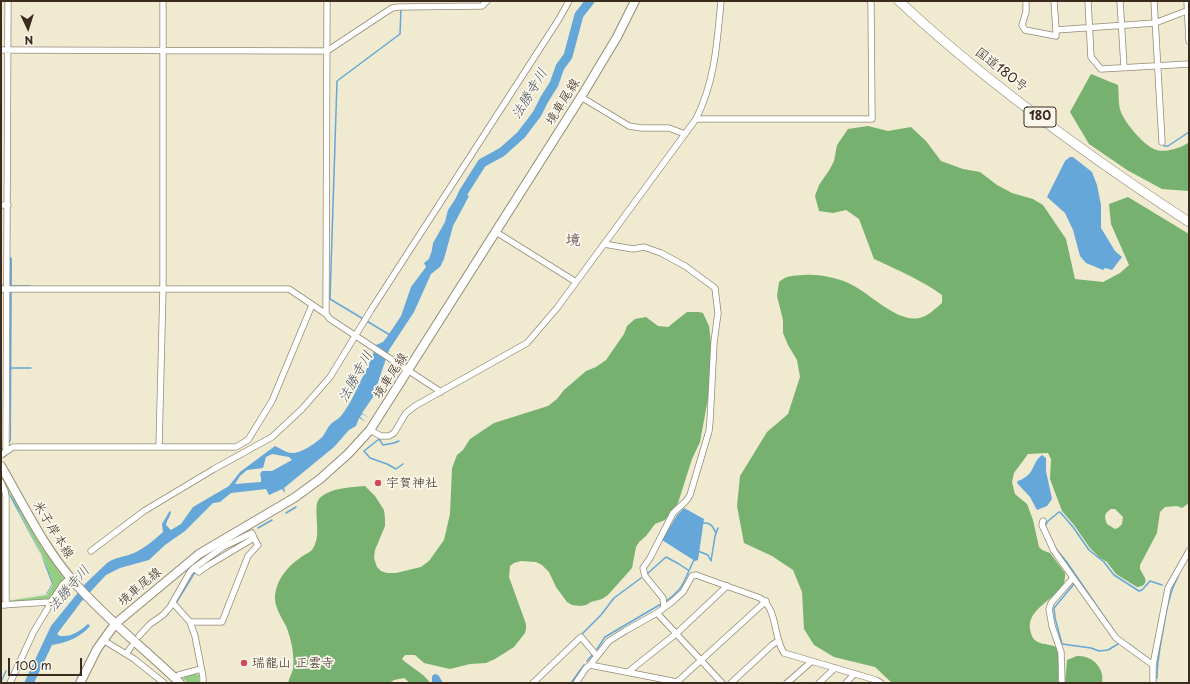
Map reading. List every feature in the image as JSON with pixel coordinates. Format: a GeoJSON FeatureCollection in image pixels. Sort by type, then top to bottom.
{"type":"FeatureCollection","features":[{"type":"Feature","properties":{"kind":"highway","name":"国道180号"},"geometry":{"type":"LineString","coordinates":[[899,1],[921,22],[996,84],[1081,148],[1189,222]]}},
{"type":"Feature","properties":{"kind":"main road","name":"境車尾線"},"geometry":{"type":"LineString","coordinates":[[80,683],[113,621],[199,554],[294,498],[320,479],[348,454],[370,430],[581,97],[617,37],[635,1]]}},
{"type":"Feature","properties":{"kind":"main road","name":"米子岸本線"},"geometry":{"type":"LineString","coordinates":[[1,466],[48,548],[73,581],[113,621],[180,679]]}},
{"type":"Feature","properties":{"kind":"street"},"geometry":{"type":"LineString","coordinates":[[1,455],[6,447],[4,289],[8,205],[8,1]]}},
{"type":"Feature","properties":{"kind":"street"},"geometry":{"type":"LineString","coordinates":[[159,447],[163,288],[163,1]]}},
{"type":"Feature","properties":{"kind":"street"},"geometry":{"type":"LineString","coordinates":[[326,314],[327,1]]}},
{"type":"Feature","properties":{"kind":"street"},"geometry":{"type":"LineString","coordinates":[[1,50],[327,51],[392,8],[482,6],[487,1]]}},
{"type":"Feature","properties":{"kind":"street"},"geometry":{"type":"LineString","coordinates":[[91,551],[144,511],[214,469],[272,437],[302,409],[330,377],[358,337],[569,1]]}},
{"type":"Feature","properties":{"kind":"street"},"geometry":{"type":"LineString","coordinates":[[370,430],[382,436],[389,436],[394,433],[406,414],[415,406],[527,343],[558,308],[696,119],[703,104],[713,74],[721,1]]}},
{"type":"Feature","properties":{"kind":"street"},"geometry":{"type":"LineString","coordinates":[[696,119],[872,119],[870,1]]}},
{"type":"Feature","properties":{"kind":"street"},"geometry":{"type":"LineString","coordinates":[[1026,1],[1026,12],[1022,25],[1025,30],[1056,36],[1054,1]]}},
{"type":"Feature","properties":{"kind":"street"},"geometry":{"type":"LineString","coordinates":[[1088,1],[1091,57],[1101,69],[1189,64]]}},
{"type":"Feature","properties":{"kind":"street"},"geometry":{"type":"LineString","coordinates":[[1120,1],[1124,68]]}},
{"type":"Feature","properties":{"kind":"street"},"geometry":{"type":"LineString","coordinates":[[1154,1],[1162,142]]}},
{"type":"Feature","properties":{"kind":"street"},"geometry":{"type":"LineString","coordinates":[[1187,1],[1189,41]]}},
{"type":"Feature","properties":{"kind":"street"},"geometry":{"type":"LineString","coordinates":[[1056,30],[1155,23],[1188,11]]}},
{"type":"Feature","properties":{"kind":"street"},"geometry":{"type":"LineString","coordinates":[[581,97],[629,126],[641,128],[668,128],[685,134]]}},
{"type":"Feature","properties":{"kind":"street"},"geometry":{"type":"LineString","coordinates":[[1,205],[8,205]]}},
{"type":"Feature","properties":{"kind":"street"},"geometry":{"type":"LineString","coordinates":[[496,232],[576,282]]}},
{"type":"Feature","properties":{"kind":"street"},"geometry":{"type":"LineString","coordinates":[[604,244],[633,249],[644,247],[660,253],[685,266],[715,288],[718,313],[714,342],[709,431],[690,495],[673,514],[650,558],[643,568],[645,576],[663,598],[664,607]]}},
{"type":"Feature","properties":{"kind":"street"},"geometry":{"type":"LineString","coordinates":[[4,289],[289,289],[326,314],[330,319],[441,392]]}},
{"type":"Feature","properties":{"kind":"street"},"geometry":{"type":"LineString","coordinates":[[6,447],[236,447],[248,440],[272,401],[312,305]]}},
{"type":"Feature","properties":{"kind":"street"},"geometry":{"type":"LineString","coordinates":[[1,482],[6,494],[5,603],[50,602]]}},
{"type":"Feature","properties":{"kind":"street"},"geometry":{"type":"LineString","coordinates":[[1043,521],[1042,525],[1054,551],[1116,638],[1153,666]]}},
{"type":"Feature","properties":{"kind":"street"},"geometry":{"type":"LineString","coordinates":[[139,636],[150,624],[174,605],[190,572],[196,570],[223,547],[252,534],[258,544],[248,556],[222,622],[190,622]]}},
{"type":"Feature","properties":{"kind":"street"},"geometry":{"type":"LineString","coordinates":[[1153,683],[1153,666],[1168,588],[1189,551]]}},
{"type":"Feature","properties":{"kind":"street"},"geometry":{"type":"LineString","coordinates":[[576,683],[608,641],[657,613],[672,602],[683,592],[694,575],[766,601],[774,621],[778,641],[784,653],[878,682]]}},
{"type":"Feature","properties":{"kind":"street"},"geometry":{"type":"LineString","coordinates":[[1062,683],[1061,652],[1052,626],[1049,609],[1051,602],[1073,578]]}},
{"type":"Feature","properties":{"kind":"street"},"geometry":{"type":"LineString","coordinates":[[10,683],[34,631],[50,602],[63,584],[73,581]]}},
{"type":"Feature","properties":{"kind":"street"},"geometry":{"type":"LineString","coordinates":[[628,672],[677,633],[727,586]]}},
{"type":"Feature","properties":{"kind":"street"},"geometry":{"type":"LineString","coordinates":[[590,665],[677,682],[766,601]]}},
{"type":"Feature","properties":{"kind":"street"},"geometry":{"type":"LineString","coordinates":[[174,605],[190,622],[195,636],[203,683]]}},
{"type":"Feature","properties":{"kind":"street"},"geometry":{"type":"LineString","coordinates":[[657,613],[722,683]]}},
{"type":"Feature","properties":{"kind":"street"},"geometry":{"type":"LineString","coordinates":[[533,683],[581,637],[597,656]]}},
{"type":"Feature","properties":{"kind":"street"},"geometry":{"type":"LineString","coordinates":[[103,640],[134,659],[164,681]]}},
{"type":"Feature","properties":{"kind":"street"},"geometry":{"type":"LineString","coordinates":[[731,683],[778,641]]}},
{"type":"Feature","properties":{"kind":"street"},"geometry":{"type":"LineString","coordinates":[[126,654],[131,647]]}},
{"type":"Feature","properties":{"kind":"street"},"geometry":{"type":"LineString","coordinates":[[787,683],[811,662]]}},
{"type":"Feature","properties":{"kind":"street"},"geometry":{"type":"LineString","coordinates":[[819,683],[835,668]]}},
{"type":"Feature","properties":{"kind":"street"},"geometry":{"type":"LineString","coordinates":[[180,679],[201,669]]}},
{"type":"Feature","properties":{"kind":"street"},"geometry":{"type":"LineString","coordinates":[[846,683],[854,674]]}},
{"type":"Feature","properties":{"kind":"green space"},"geometry":{"type":"Polygon","coordinates":[[[1091,74],[1118,85],[1119,106],[1123,117],[1145,143],[1154,149],[1167,151],[1189,142],[1189,191],[1162,189],[1127,170],[1089,144],[1070,112],[1091,74]]]}},
{"type":"Feature","properties":{"kind":"green space"},"geometry":{"type":"Polygon","coordinates":[[[868,126],[888,131],[911,127],[926,141],[941,161],[963,169],[980,172],[997,185],[1012,193],[1033,199],[1043,205],[1066,239],[1075,279],[1103,282],[1120,273],[1129,265],[1111,224],[1109,204],[1128,197],[1189,234],[1189,503],[1182,508],[1177,506],[1165,507],[1160,512],[1157,533],[1140,565],[1140,569],[1145,578],[1144,584],[1137,587],[1116,574],[1107,562],[1100,558],[1090,548],[1062,511],[1050,479],[1051,459],[1048,453],[1028,454],[1014,473],[1012,482],[1015,494],[1027,504],[1033,520],[1039,547],[1050,553],[1065,573],[1064,583],[1060,589],[1038,609],[1030,622],[1030,631],[1032,637],[1036,641],[1056,647],[1058,653],[1058,683],[892,683],[875,667],[834,657],[814,645],[804,629],[802,592],[793,570],[772,556],[744,543],[737,506],[740,476],[767,432],[788,414],[800,377],[797,360],[783,333],[783,320],[777,296],[779,282],[788,277],[804,275],[817,275],[836,279],[854,286],[894,312],[911,318],[925,316],[942,303],[942,295],[909,276],[874,259],[859,219],[846,210],[833,213],[819,211],[815,196],[819,185],[834,161],[837,145],[848,129],[868,126]],[[1111,509],[1105,517],[1107,524],[1115,529],[1122,524],[1123,517],[1115,509],[1111,509]]]}},
{"type":"Feature","properties":{"kind":"green space"},"geometry":{"type":"Polygon","coordinates":[[[687,312],[703,313],[709,326],[711,343],[709,393],[700,442],[692,459],[678,503],[665,520],[655,524],[646,536],[639,542],[636,547],[632,568],[608,595],[586,605],[572,605],[567,602],[556,587],[549,572],[542,565],[536,562],[521,561],[510,566],[509,577],[526,624],[525,633],[514,647],[495,659],[486,663],[470,664],[450,669],[424,663],[415,655],[405,655],[402,659],[425,677],[430,683],[410,683],[404,678],[394,680],[389,683],[288,683],[293,669],[293,653],[288,631],[277,607],[275,599],[276,589],[280,579],[287,569],[312,550],[315,545],[317,536],[317,502],[323,495],[334,490],[365,486],[375,496],[384,510],[385,526],[375,550],[374,558],[377,567],[381,571],[387,573],[396,573],[421,567],[429,561],[444,540],[450,514],[452,468],[457,455],[463,450],[470,439],[494,423],[548,406],[586,371],[596,367],[606,360],[624,334],[627,326],[635,319],[646,317],[658,326],[668,327],[687,312]]]}},
{"type":"Feature","properties":{"kind":"green space"},"geometry":{"type":"Polygon","coordinates":[[[1,477],[42,548],[65,580],[50,600],[10,603],[7,601],[47,595],[53,585],[42,555],[1,481],[1,477]]]}},
{"type":"Feature","properties":{"kind":"green space"},"geometry":{"type":"Polygon","coordinates":[[[1077,656],[1088,658],[1096,664],[1101,672],[1102,683],[1065,683],[1067,660],[1077,656]]]}},
{"type":"Feature","properties":{"kind":"green space"},"geometry":{"type":"Polygon","coordinates":[[[193,673],[199,675],[199,683],[188,683],[183,678],[193,673]]]}},
{"type":"Feature","properties":{"kind":"water"},"geometry":{"type":"Polygon","coordinates":[[[1070,157],[1073,157],[1092,172],[1097,185],[1101,205],[1101,228],[1115,251],[1122,257],[1112,270],[1105,268],[1103,270],[1086,263],[1080,256],[1073,230],[1065,213],[1047,197],[1065,161],[1070,157]]]}},
{"type":"Feature","properties":{"kind":"water"},"geometry":{"type":"Polygon","coordinates":[[[460,192],[469,196],[453,226],[444,259],[440,267],[431,274],[414,312],[389,350],[373,397],[362,413],[369,418],[362,414],[360,417],[366,422],[359,418],[356,426],[349,430],[334,447],[284,488],[285,492],[282,489],[269,495],[266,489],[231,493],[220,502],[213,503],[185,531],[165,545],[149,560],[120,568],[106,575],[81,602],[57,634],[60,636],[69,636],[76,633],[88,624],[90,626],[73,639],[52,645],[34,683],[24,683],[51,626],[85,584],[107,563],[113,559],[134,553],[153,541],[163,532],[162,524],[169,512],[171,511],[166,525],[171,530],[181,524],[193,507],[229,486],[240,472],[275,446],[290,453],[295,453],[304,450],[323,436],[328,427],[340,417],[353,396],[369,365],[376,345],[383,342],[401,316],[411,287],[426,267],[424,263],[429,259],[433,243],[445,222],[448,210],[460,192]],[[272,454],[266,457],[263,468],[247,470],[240,476],[235,484],[261,482],[260,474],[262,471],[272,471],[292,460],[289,457],[272,454]]]}},
{"type":"Feature","properties":{"kind":"water"},"geometry":{"type":"Polygon","coordinates":[[[10,257],[12,258],[11,441],[1,451],[1,449],[10,440],[10,257]]]}},
{"type":"Feature","properties":{"kind":"water"},"geometry":{"type":"Polygon","coordinates":[[[1042,455],[1046,458],[1046,471],[1052,499],[1047,506],[1037,510],[1030,497],[1017,483],[1029,474],[1039,457],[1042,455]]]}},
{"type":"Feature","properties":{"kind":"water"},"geometry":{"type":"Polygon","coordinates":[[[8,493],[15,502],[40,554],[8,493]]]}},
{"type":"Feature","properties":{"kind":"water"},"geometry":{"type":"Polygon","coordinates":[[[684,508],[704,519],[698,560],[695,561],[662,540],[677,515],[684,508]]]}},
{"type":"Feature","properties":{"kind":"water"},"geometry":{"type":"Polygon","coordinates":[[[41,555],[53,584],[47,594],[1,601],[46,594],[52,584],[41,555]]]}},
{"type":"Feature","properties":{"kind":"water"},"geometry":{"type":"Polygon","coordinates":[[[436,674],[443,683],[432,683],[432,677],[436,674]]]}},
{"type":"Feature","properties":{"kind":"waterway","name":"法勝寺川"},"geometry":{"type":"LineString","coordinates":[[458,204],[463,193],[482,163],[502,152],[521,135],[537,114],[554,84],[560,67],[568,56],[579,15],[590,1]]}},
{"type":"Feature","properties":{"kind":"waterway"},"geometry":{"type":"LineString","coordinates":[[390,335],[330,299],[337,81],[400,34],[401,9]]}},
{"type":"Feature","properties":{"kind":"waterway"},"geometry":{"type":"LineString","coordinates":[[1164,146],[1168,146],[1189,132]]}},
{"type":"Feature","properties":{"kind":"waterway"},"geometry":{"type":"LineString","coordinates":[[11,286],[30,286]]}},
{"type":"Feature","properties":{"kind":"waterway"},"geometry":{"type":"LineString","coordinates":[[11,368],[31,368]]}},
{"type":"Feature","properties":{"kind":"waterway"},"geometry":{"type":"LineString","coordinates":[[364,451],[379,439],[383,445],[399,441]]}},
{"type":"Feature","properties":{"kind":"waterway"},"geometry":{"type":"LineString","coordinates":[[364,451],[370,458],[396,469],[403,464]]}},
{"type":"Feature","properties":{"kind":"waterway"},"geometry":{"type":"LineString","coordinates":[[4,457],[10,452]]}},
{"type":"Feature","properties":{"kind":"waterway"},"geometry":{"type":"LineString","coordinates":[[286,513],[296,507]]}},
{"type":"Feature","properties":{"kind":"waterway"},"geometry":{"type":"LineString","coordinates":[[1059,512],[1048,521],[1045,526],[1056,549],[1066,561],[1114,631]]}},
{"type":"Feature","properties":{"kind":"waterway"},"geometry":{"type":"LineString","coordinates":[[1060,512],[1073,527],[1089,550],[1104,562],[1114,575],[1139,591],[1142,590],[1150,581],[1162,585]]}},
{"type":"Feature","properties":{"kind":"waterway"},"geometry":{"type":"LineString","coordinates":[[258,528],[272,520]]}},
{"type":"Feature","properties":{"kind":"waterway"},"geometry":{"type":"LineString","coordinates":[[703,523],[710,524],[716,533]]}},
{"type":"Feature","properties":{"kind":"waterway"},"geometry":{"type":"LineString","coordinates":[[698,551],[708,555],[711,561],[715,536],[718,528]]}},
{"type":"Feature","properties":{"kind":"waterway"},"geometry":{"type":"LineString","coordinates":[[647,574],[666,557],[688,570]]}},
{"type":"Feature","properties":{"kind":"waterway"},"geometry":{"type":"LineString","coordinates":[[666,601],[681,587],[694,560]]}},
{"type":"Feature","properties":{"kind":"waterway"},"geometry":{"type":"LineString","coordinates":[[176,603],[195,572]]}},
{"type":"Feature","properties":{"kind":"waterway"},"geometry":{"type":"LineString","coordinates":[[1157,678],[1159,654],[1167,610],[1170,596],[1178,577]]}},
{"type":"Feature","properties":{"kind":"waterway"},"geometry":{"type":"LineString","coordinates":[[582,634],[601,615],[614,598],[641,578]]}},
{"type":"Feature","properties":{"kind":"waterway"},"geometry":{"type":"LineString","coordinates":[[1062,644],[1054,608],[1074,584]]}},
{"type":"Feature","properties":{"kind":"waterway"},"geometry":{"type":"LineString","coordinates":[[597,649],[605,637],[661,604]]}},
{"type":"Feature","properties":{"kind":"waterway"},"geometry":{"type":"LineString","coordinates":[[165,617],[174,606]]}},
{"type":"Feature","properties":{"kind":"waterway"},"geometry":{"type":"LineString","coordinates":[[565,649],[577,637]]}},
{"type":"Feature","properties":{"kind":"waterway"},"geometry":{"type":"LineString","coordinates":[[1062,644],[1091,648],[1099,651],[1108,650],[1118,644]]}},
{"type":"Feature","properties":{"kind":"waterway"},"geometry":{"type":"LineString","coordinates":[[1129,644],[1148,658]]}},
{"type":"Feature","properties":{"kind":"waterway"},"geometry":{"type":"LineString","coordinates":[[130,653],[133,649]]}},
{"type":"Feature","properties":{"kind":"waterway"},"geometry":{"type":"LineString","coordinates":[[587,661],[593,654]]}},
{"type":"Feature","properties":{"kind":"waterway"},"geometry":{"type":"LineString","coordinates":[[571,683],[584,665]]}},
{"type":"Feature","properties":{"kind":"waterway"},"geometry":{"type":"LineString","coordinates":[[1,682],[6,671]]}},
{"type":"Feature","properties":{"kind":"place","name":"宇賀神社"},"geometry":{"type":"Point","coordinates":[378,483]}},
{"type":"Feature","properties":{"kind":"place","name":"瑞龍山 正雲寺"},"geometry":{"type":"Point","coordinates":[244,663]}},
{"type":"Feature","properties":{"kind":"district","name":"境"},"geometry":{"type":"Point","coordinates":[573,241]}}]}
